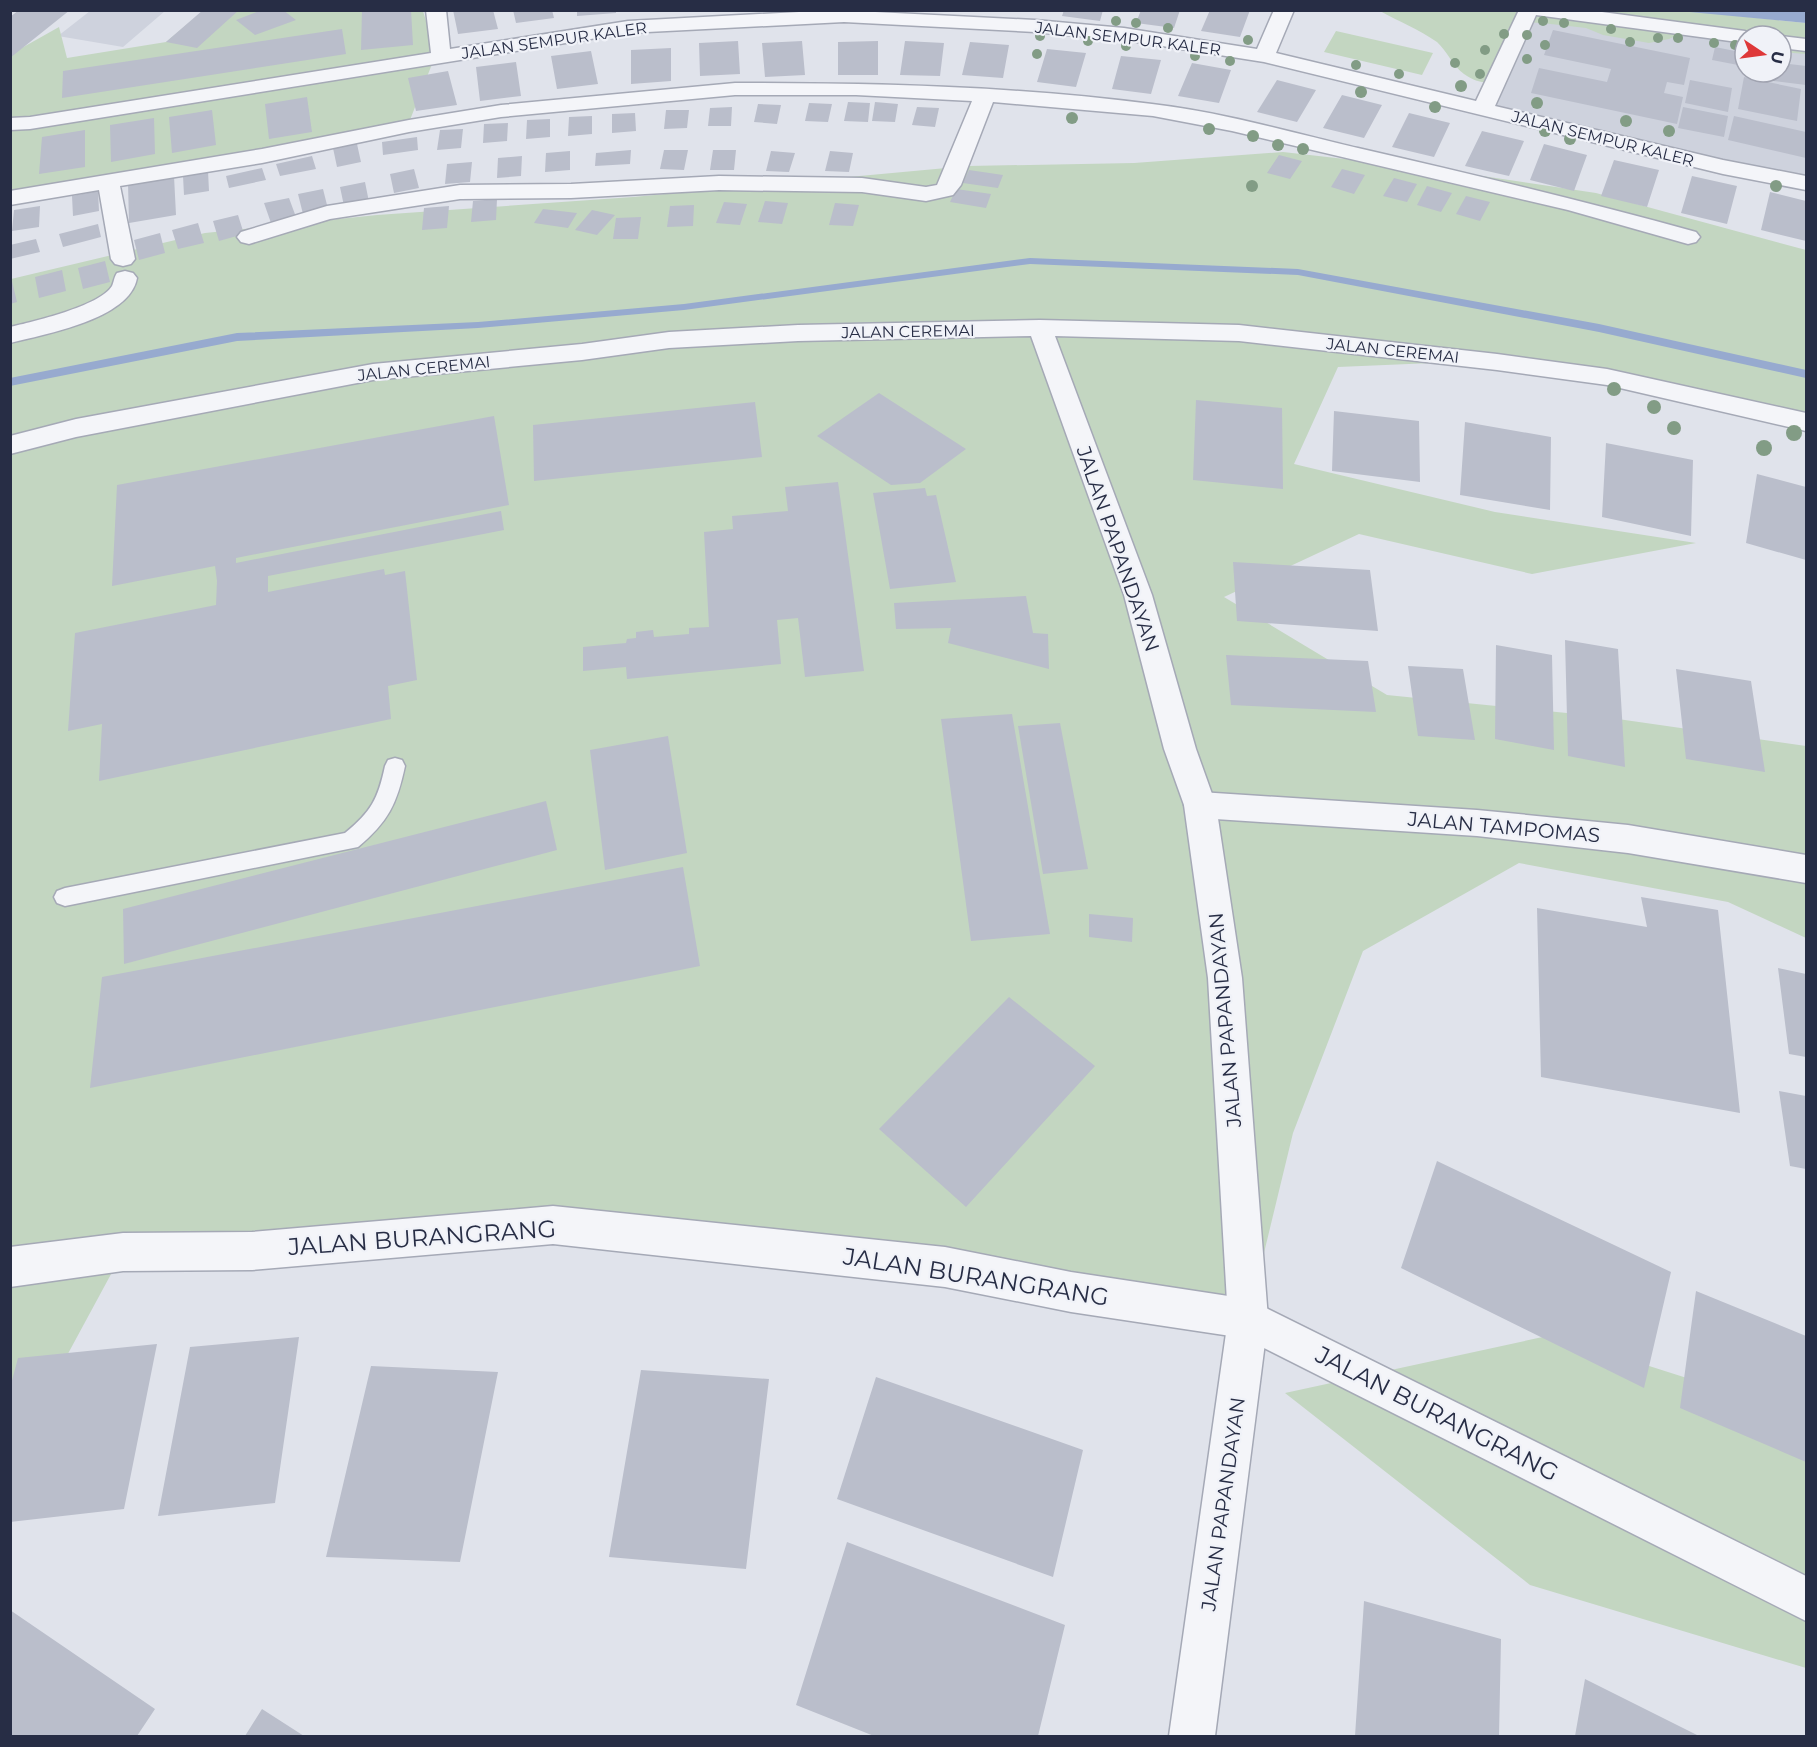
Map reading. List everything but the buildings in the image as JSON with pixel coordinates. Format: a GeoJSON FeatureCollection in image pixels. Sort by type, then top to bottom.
{"type":"FeatureCollection","features":[{"type":"Feature","properties":{"kind":"street"},"geometry":{"type":"LineString","coordinates":[[436,10],[441,56]]}},
{"type":"Feature","properties":{"kind":"street"},"geometry":{"type":"LineString","coordinates":[[1264,56],[1284,10]]}},
{"type":"Feature","properties":{"kind":"street"},"geometry":{"type":"LineString","coordinates":[[1483,109],[1529,10]]}},
{"type":"Feature","properties":{"kind":"street"},"geometry":{"type":"LineString","coordinates":[[1538,10],[1733,35]]}},
{"type":"Feature","properties":{"kind":"street","name":"JALAN SEMPUR KALER"},"geometry":{"type":"LineString","coordinates":[[10,124],[62,118],[441,56],[630,19],[845,13],[1039,18],[1264,56],[1723,167],[1806,183]]}},
{"type":"Feature","properties":{"kind":"street"},"geometry":{"type":"LineString","coordinates":[[10,198],[262,156],[409,126],[501,111],[735,89],[856,89],[985,95],[1153,110],[1232,125],[1574,205],[1688,237]]}},
{"type":"Feature","properties":{"kind":"street"},"geometry":{"type":"LineString","coordinates":[[249,237],[327,213],[460,192],[571,191],[731,183],[862,185],[926,194],[939,193],[950,185],[985,95]]}},
{"type":"Feature","properties":{"kind":"street"},"geometry":{"type":"LineString","coordinates":[[10,335],[63,320],[101,305],[123,289],[124,268],[108,181]]}},
{"type":"Feature","properties":{"kind":"street","name":"JALAN CEREMAI"},"geometry":{"type":"LineString","coordinates":[[10,445],[76,428],[374,372],[582,352],[669,340],[798,333],[1040,328],[1239,333],[1497,362],[1607,377],[1806,422]]}},
{"type":"Feature","properties":{"kind":"street","name":"JALAN PAPANDAYAN"},"geometry":{"type":"LineString","coordinates":[[1040,328],[1138,594],[1180,749],[1200,805],[1225,978],[1248,1319],[1192,1737]]}},
{"type":"Feature","properties":{"kind":"street","name":"JALAN TAMPOMAS"},"geometry":{"type":"LineString","coordinates":[[1200,805],[1477,823],[1628,838],[1806,869]]}},
{"type":"Feature","properties":{"kind":"street","name":"JALAN BURANGRANG"},"geometry":{"type":"LineString","coordinates":[[10,1267],[123,1252],[252,1251],[553,1225],[945,1267],[1071,1292],[1248,1319],[1806,1599]]}},
{"type":"Feature","properties":{"kind":"lane"},"geometry":{"type":"LineString","coordinates":[[64,897],[351,841],[376,821],[388,798],[394,766]]}},
{"type":"Feature","properties":{"kind":"shaded area"},"geometry":{"type":"Polygon","coordinates":[[[90,11],[165,11],[123,47],[58,36],[90,11]]]}},
{"type":"Feature","properties":{"kind":"shaded area"},"geometry":{"type":"Polygon","coordinates":[[[1529,11],[1733,39],[1733,84],[1793,84],[1793,46],[1806,47],[1806,183],[1723,167],[1483,109],[1529,11]]]}},
{"type":"Feature","properties":{"kind":"green space"},"geometry":{"type":"Polygon","coordinates":[[[1679,10],[1806,23],[1806,54],[1793,53],[1793,24],[1733,24],[1733,40],[1682,33],[1669,39],[1649,43],[1603,35],[1586,28],[1521,22],[1508,29],[1519,51],[1511,69],[1499,80],[1482,82],[1460,71],[1437,42],[1380,11],[1679,10]]]}},
{"type":"Feature","properties":{"kind":"green space"},"geometry":{"type":"Polygon","coordinates":[[[203,11],[423,11],[436,54],[406,130],[11,195],[11,54],[59,27],[67,58],[166,42],[203,11]]]}},
{"type":"Feature","properties":{"kind":"green space"},"geometry":{"type":"Polygon","coordinates":[[[1336,31],[1433,53],[1422,75],[1324,52],[1336,31]]]}},
{"type":"Feature","properties":{"kind":"green space"},"geometry":{"type":"Polygon","coordinates":[[[1283,152],[1442,170],[1596,193],[1806,250],[1806,412],[1660,382],[1503,360],[1338,367],[1294,464],[1495,512],[1696,543],[1532,574],[1359,534],[1224,597],[1387,695],[1597,716],[1806,746],[1806,938],[1728,902],[1519,863],[1363,951],[1293,1133],[1248,1319],[636,1234],[123,1252],[11,1459],[11,279],[205,233],[377,215],[633,197],[968,166],[1134,163],[1283,152]]]}},
{"type":"Feature","properties":{"kind":"green space"},"geometry":{"type":"Polygon","coordinates":[[[1552,1335],[1806,1416],[1806,1668],[1530,1585],[1285,1393],[1552,1335]]]}},
{"type":"Feature","properties":{"kind":"water"},"geometry":{"type":"Polygon","coordinates":[[[1679,11],[1806,11],[1806,23],[1679,11]]]}},
{"type":"Feature","properties":{"kind":"waterway"},"geometry":{"type":"LineString","coordinates":[[10,382],[237,337],[478,325],[684,307],[1030,261],[1298,272],[1599,328],[1806,374]]}}]}
